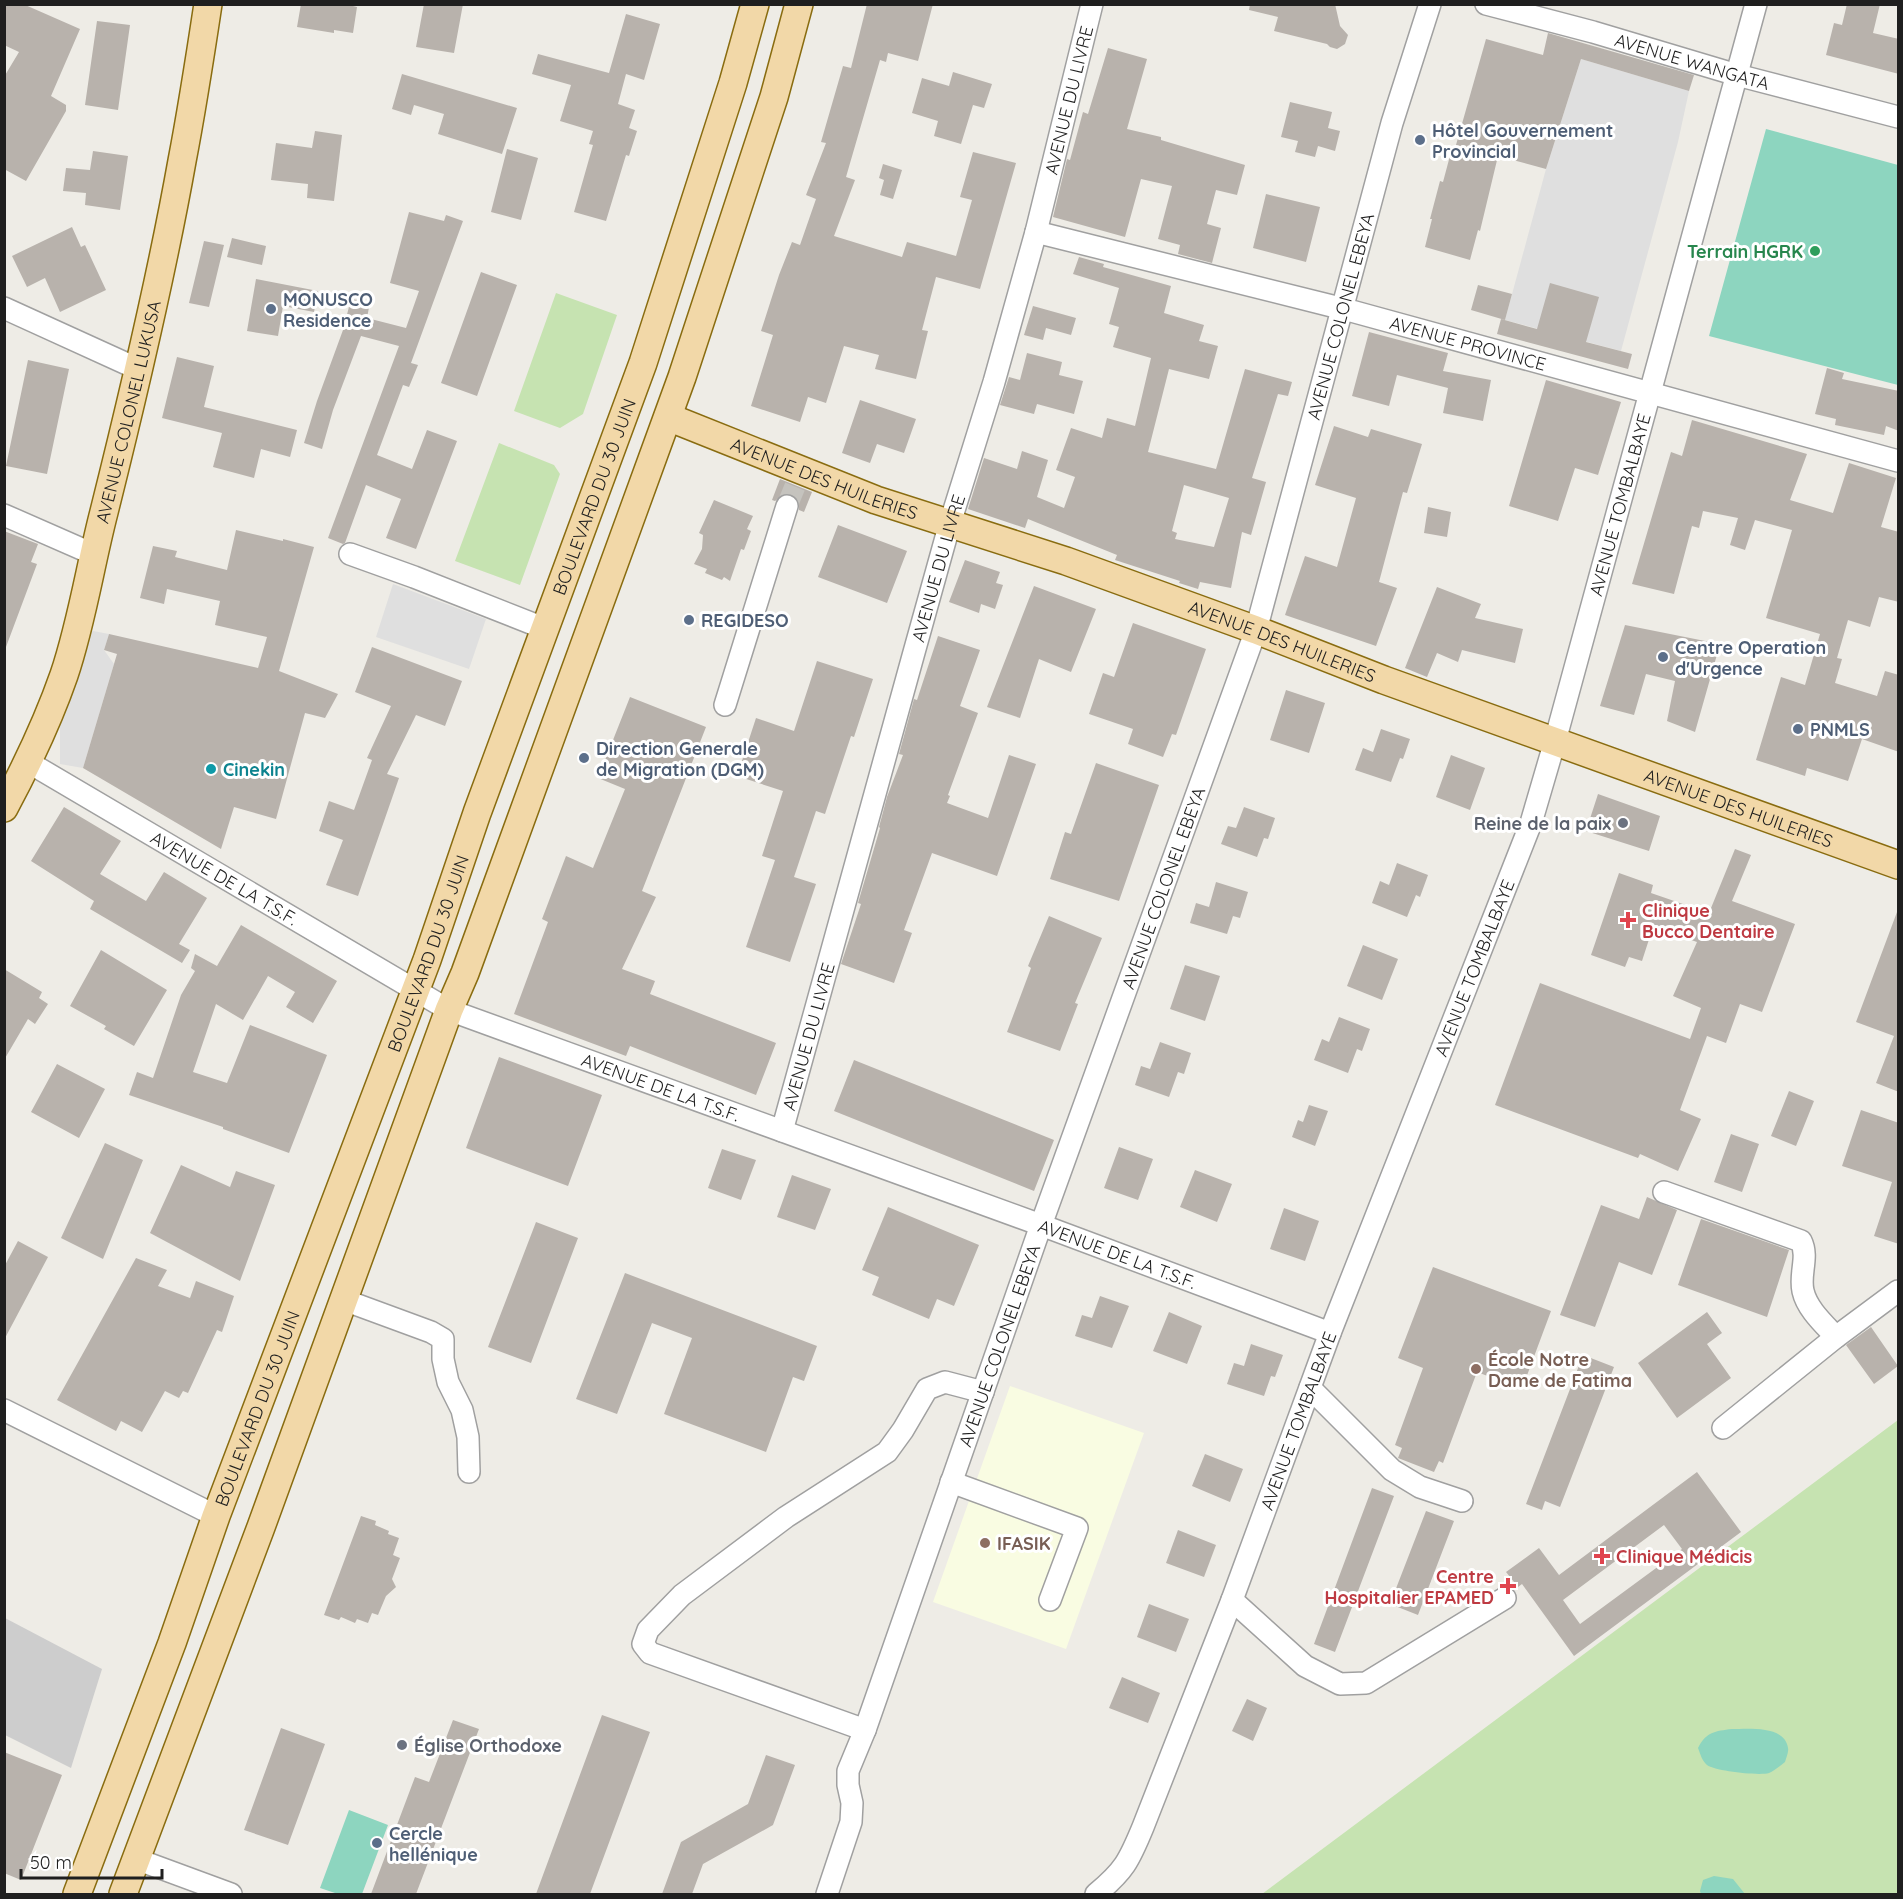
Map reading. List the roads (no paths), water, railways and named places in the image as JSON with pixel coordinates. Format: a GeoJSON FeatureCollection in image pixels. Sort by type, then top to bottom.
{"type":"FeatureCollection","features":[{"type":"Feature","properties":{"kind":"main road","name":"AVENUE COLONEL LUKUSA"},"geometry":{"type":"LineString","coordinates":[[4,808],[28,762],[64,675],[74,640],[138,369],[182,163],[208,4]]}},
{"type":"Feature","properties":{"kind":"main road","name":"BOULEVARD DU 30 JUIN"},"geometry":{"type":"LineString","coordinates":[[77,1894],[172,1643],[216,1516],[415,990],[477,813],[643,363],[733,83],[755,4]]}},
{"type":"Feature","properties":{"kind":"main road"},"geometry":{"type":"LineString","coordinates":[[123,1894],[668,417],[774,97],[799,4]]}},
{"type":"Feature","properties":{"kind":"main road","name":"AVENUE DES HUILERIES"},"geometry":{"type":"LineString","coordinates":[[668,417],[798,477],[950,523],[1077,565],[1256,630],[1384,680],[1899,865]]}},
{"type":"Feature","properties":{"kind":"street","name":"AVENUE DU LIVRE"},"geometry":{"type":"LineString","coordinates":[[782,1131],[950,523],[994,382],[1036,232],[1092,4]]}},
{"type":"Feature","properties":{"kind":"street","name":"AVENUE COLONEL EBEYA"},"geometry":{"type":"LineString","coordinates":[[827,1894],[851,1822],[852,1803],[848,1771],[865,1730],[1041,1225],[1256,630],[1344,309],[1392,123],[1431,4]]}},
{"type":"Feature","properties":{"kind":"street","name":"AVENUE WANGATA"},"geometry":{"type":"LineString","coordinates":[[1486,4],[1593,32],[1737,75],[1899,117]]}},
{"type":"Feature","properties":{"kind":"street","name":"AVENUE TOMBALBAYE"},"geometry":{"type":"LineString","coordinates":[[1096,1894],[1115,1879],[1129,1860],[1232,1600],[1330,1333],[1526,834],[1555,741],[1756,4]]}},
{"type":"Feature","properties":{"kind":"street","name":"AVENUE PROVINCE"},"geometry":{"type":"LineString","coordinates":[[1036,232],[1344,309],[1899,461]]}},
{"type":"Feature","properties":{"kind":"street"},"geometry":{"type":"LineString","coordinates":[[4,308],[138,369]]}},
{"type":"Feature","properties":{"kind":"street"},"geometry":{"type":"LineString","coordinates":[[725,705],[787,506]]}},
{"type":"Feature","properties":{"kind":"street"},"geometry":{"type":"LineString","coordinates":[[4,515],[93,554]]}},
{"type":"Feature","properties":{"kind":"street"},"geometry":{"type":"LineString","coordinates":[[350,554],[546,629]]}},
{"type":"Feature","properties":{"kind":"street","name":"AVENUE DE LA T.S.F."},"geometry":{"type":"LineString","coordinates":[[28,762],[449,1010],[1041,1225],[1330,1333]]}},
{"type":"Feature","properties":{"kind":"street"},"geometry":{"type":"LineString","coordinates":[[1664,1192],[1801,1241],[1805,1250],[1802,1272],[1803,1292],[1813,1311],[1836,1336]]}},
{"type":"Feature","properties":{"kind":"street"},"geometry":{"type":"LineString","coordinates":[[1723,1428],[1836,1336],[1899,1291]]}},
{"type":"Feature","properties":{"kind":"street"},"geometry":{"type":"LineString","coordinates":[[344,1300],[431,1332],[443,1339],[443,1359],[448,1382],[462,1410],[468,1437],[470,1472]]}},
{"type":"Feature","properties":{"kind":"street"},"geometry":{"type":"LineString","coordinates":[[865,1730],[650,1653],[643,1644],[648,1630],[682,1595],[786,1517],[887,1452],[927,1389],[945,1382],[983,1392]]}},
{"type":"Feature","properties":{"kind":"street"},"geometry":{"type":"LineString","coordinates":[[1310,1388],[1392,1470],[1420,1487],[1462,1501]]}},
{"type":"Feature","properties":{"kind":"street"},"geometry":{"type":"LineString","coordinates":[[4,1410],[216,1516]]}},
{"type":"Feature","properties":{"kind":"street"},"geometry":{"type":"LineString","coordinates":[[951,1482],[1077,1528],[1050,1600]]}},
{"type":"Feature","properties":{"kind":"street"},"geometry":{"type":"LineString","coordinates":[[1232,1600],[1305,1666],[1340,1684],[1366,1683],[1505,1598]]}},
{"type":"Feature","properties":{"kind":"street"},"geometry":{"type":"LineString","coordinates":[[136,1859],[231,1894]]}},
{"type":"Feature","properties":{"kind":"tunnel"},"geometry":{"type":"LineString","coordinates":[[787,506],[796,484]]}},
{"type":"Feature","properties":{"kind":"place","name":"Hôtel Gouvernement Provincial"},"geometry":{"type":"Point","coordinates":[1420,140]}},
{"type":"Feature","properties":{"kind":"place","name":"Terrain HGRK"},"geometry":{"type":"Point","coordinates":[1815,251]}},
{"type":"Feature","properties":{"kind":"place","name":"MONUSCO Residence"},"geometry":{"type":"Point","coordinates":[271,309]}},
{"type":"Feature","properties":{"kind":"place","name":"REGIDESO"},"geometry":{"type":"Point","coordinates":[689,620]}},
{"type":"Feature","properties":{"kind":"place","name":"Centre Operation d'Urgence"},"geometry":{"type":"Point","coordinates":[1663,657]}},
{"type":"Feature","properties":{"kind":"place","name":"PNMLS"},"geometry":{"type":"Point","coordinates":[1798,729]}},
{"type":"Feature","properties":{"kind":"place","name":"Direction Generale de Migration (DGM)"},"geometry":{"type":"Point","coordinates":[584,758]}},
{"type":"Feature","properties":{"kind":"place","name":"Cinekin"},"geometry":{"type":"Point","coordinates":[211,769]}},
{"type":"Feature","properties":{"kind":"place","name":"Reine de la paix"},"geometry":{"type":"Point","coordinates":[1623,823]}},
{"type":"Feature","properties":{"kind":"place","name":"Clinique Bucco Dentaire"},"geometry":{"type":"Point","coordinates":[1628,920]}},
{"type":"Feature","properties":{"kind":"place","name":"École Notre Dame de Fatima"},"geometry":{"type":"Point","coordinates":[1476,1369]}},
{"type":"Feature","properties":{"kind":"place","name":"IFASIK"},"geometry":{"type":"Point","coordinates":[985,1543]}},
{"type":"Feature","properties":{"kind":"place","name":"Clinique Médicis"},"geometry":{"type":"Point","coordinates":[1602,1556]}},
{"type":"Feature","properties":{"kind":"place","name":"Centre Hospitalier EPAMED"},"geometry":{"type":"Point","coordinates":[1508,1586]}},
{"type":"Feature","properties":{"kind":"place","name":"Église Orthodoxe"},"geometry":{"type":"Point","coordinates":[402,1745]}},
{"type":"Feature","properties":{"kind":"place","name":"Cercle hellénique"},"geometry":{"type":"Point","coordinates":[377,1843]}}]}
